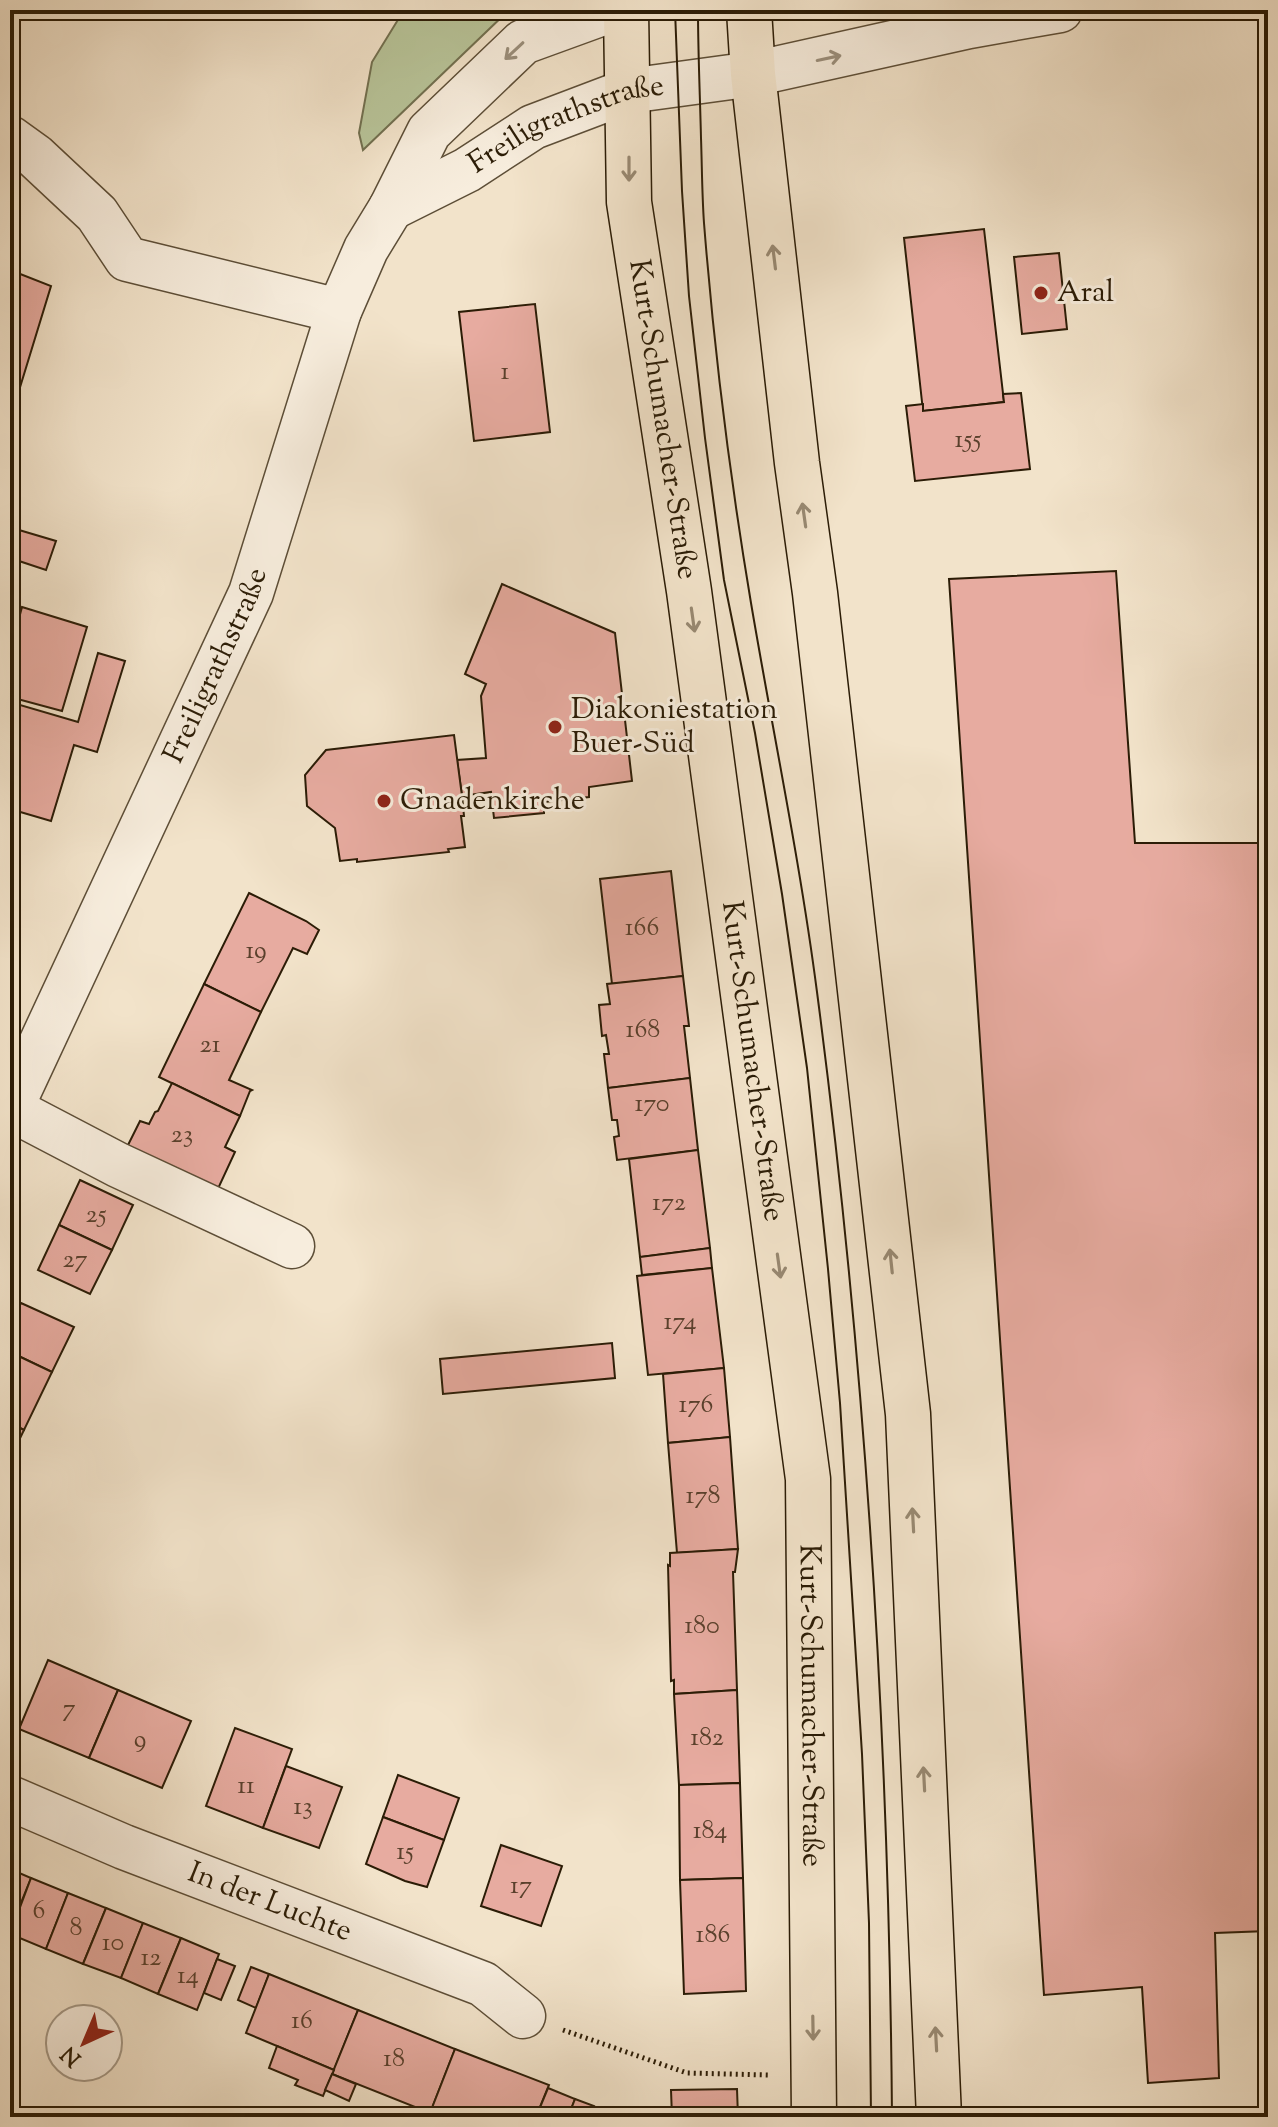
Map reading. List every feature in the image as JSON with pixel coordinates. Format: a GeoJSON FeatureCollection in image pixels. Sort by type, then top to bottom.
{"type":"FeatureCollection","features":[{"type":"Feature","properties":{"kind":"main road","name":"Kurt-Schumacher-Straße"},"geometry":{"type":"LineString","coordinates":[[626,10],[629,202],[689,591],[808,1479],[814,2096]]}},
{"type":"Feature","properties":{"kind":"main road"},"geometry":{"type":"LineString","coordinates":[[749,10],[753,74],[797,463],[815,593],[908,1414],[939,2117]]}},
{"type":"Feature","properties":{"kind":"street","name":"Freiligrathstraße"},"geometry":{"type":"LineString","coordinates":[[10,1109],[251,593],[339,311],[366,249],[391,208],[429,132],[523,42],[611,10]]}},
{"type":"Feature","properties":{"kind":"street","name":"Freiligrathstraße"},"geometry":{"type":"LineString","coordinates":[[391,208],[467,170],[533,127],[628,91],[753,74],[969,26],[1060,10]]}},
{"type":"Feature","properties":{"kind":"street"},"geometry":{"type":"LineString","coordinates":[[10,138],[35,156],[97,214],[127,259],[339,311]]}},
{"type":"Feature","properties":{"kind":"street"},"geometry":{"type":"LineString","coordinates":[[10,1109],[118,1165],[292,1246]]}},
{"type":"Feature","properties":{"kind":"street","name":"In der Luchte"},"geometry":{"type":"LineString","coordinates":[[10,1798],[124,1847],[483,1984],[523,2016]]}},
{"type":"Feature","properties":{"kind":"path"},"geometry":{"type":"LineString","coordinates":[[523,2016],[687,2073],[814,2096]]}},
{"type":"Feature","properties":{"kind":"green space"},"geometry":{"type":"Polygon","coordinates":[[[404,10],[509,10],[363,150],[359,133],[372,62],[404,10]]]}},
{"type":"Feature","properties":{"kind":"building"},"geometry":{"type":"Polygon","coordinates":[[[984,229],[1004,402],[923,411],[904,238],[984,229]]]}},
{"type":"Feature","properties":{"kind":"building","name":"Aral"},"geometry":{"type":"Polygon","coordinates":[[[1059,253],[1067,329],[1022,334],[1014,257],[1059,253]]]}},
{"type":"Feature","properties":{"kind":"building"},"geometry":{"type":"Polygon","coordinates":[[[10,270],[51,286],[10,420],[10,270]]]}},
{"type":"Feature","properties":{"kind":"building"},"geometry":{"type":"Polygon","coordinates":[[[535,304],[550,432],[474,441],[459,312],[535,304]]]}},
{"type":"Feature","properties":{"kind":"building"},"geometry":{"type":"Polygon","coordinates":[[[1021,393],[1030,469],[915,481],[906,406],[923,404],[923,411],[1004,402],[1003,394],[1021,393]]]}},
{"type":"Feature","properties":{"kind":"building"},"geometry":{"type":"Polygon","coordinates":[[[19,530],[56,541],[46,570],[10,558],[19,530]]]}},
{"type":"Feature","properties":{"kind":"building"},"geometry":{"type":"Polygon","coordinates":[[[1116,571],[1135,843],[1262,843],[1263,858],[1268,858],[1268,1931],[1215,1933],[1219,2078],[1148,2083],[1142,1987],[1044,1995],[949,579],[1116,571]]]}},
{"type":"Feature","properties":{"kind":"building","name":"Diakoniestation Buer-Süd"},"geometry":{"type":"Polygon","coordinates":[[[502,584],[615,633],[632,781],[589,787],[589,797],[544,802],[544,813],[494,818],[491,792],[462,796],[457,760],[486,758],[481,696],[486,684],[465,674],[502,584]]]}},
{"type":"Feature","properties":{"kind":"building"},"geometry":{"type":"Polygon","coordinates":[[[22,607],[87,627],[62,711],[10,697],[10,652],[22,607]]]}},
{"type":"Feature","properties":{"kind":"building"},"geometry":{"type":"Polygon","coordinates":[[[98,653],[125,661],[97,752],[74,745],[51,821],[10,809],[10,702],[78,722],[98,653]]]}},
{"type":"Feature","properties":{"kind":"building","name":"Gnadenkirche"},"geometry":{"type":"Polygon","coordinates":[[[454,735],[465,847],[448,849],[449,852],[340,861],[335,828],[307,806],[305,775],[326,750],[454,735]]]}},
{"type":"Feature","properties":{"kind":"building"},"geometry":{"type":"Polygon","coordinates":[[[671,871],[683,976],[612,984],[600,879],[671,871]]]}},
{"type":"Feature","properties":{"kind":"building"},"geometry":{"type":"Polygon","coordinates":[[[249,893],[319,930],[307,954],[293,948],[261,1012],[204,984],[249,893]]]}},
{"type":"Feature","properties":{"kind":"building"},"geometry":{"type":"Polygon","coordinates":[[[683,976],[689,1026],[684,1026],[690,1078],[608,1088],[604,1054],[609,1054],[606,1035],[602,1036],[599,1005],[610,1004],[607,984],[683,976]]]}},
{"type":"Feature","properties":{"kind":"building"},"geometry":{"type":"Polygon","coordinates":[[[204,984],[261,1012],[229,1080],[252,1090],[240,1116],[159,1077],[204,984]]]}},
{"type":"Feature","properties":{"kind":"building"},"geometry":{"type":"Polygon","coordinates":[[[690,1078],[698,1150],[617,1160],[614,1137],[619,1136],[617,1120],[612,1120],[608,1088],[690,1078]]]}},
{"type":"Feature","properties":{"kind":"building"},"geometry":{"type":"Polygon","coordinates":[[[172,1083],[240,1116],[225,1147],[235,1152],[216,1193],[126,1149],[140,1121],[149,1124],[172,1083]]]}},
{"type":"Feature","properties":{"kind":"building"},"geometry":{"type":"Polygon","coordinates":[[[698,1150],[710,1248],[640,1257],[629,1159],[698,1150]]]}},
{"type":"Feature","properties":{"kind":"building"},"geometry":{"type":"Polygon","coordinates":[[[80,1180],[133,1205],[112,1250],[59,1225],[80,1180]]]}},
{"type":"Feature","properties":{"kind":"building"},"geometry":{"type":"Polygon","coordinates":[[[59,1225],[112,1250],[90,1294],[38,1270],[59,1225]]]}},
{"type":"Feature","properties":{"kind":"building"},"geometry":{"type":"Polygon","coordinates":[[[710,1248],[712,1268],[642,1275],[640,1257],[710,1248]]]}},
{"type":"Feature","properties":{"kind":"building"},"geometry":{"type":"Polygon","coordinates":[[[712,1268],[724,1368],[648,1375],[637,1276],[712,1268]]]}},
{"type":"Feature","properties":{"kind":"building"},"geometry":{"type":"Polygon","coordinates":[[[21,1303],[74,1327],[52,1372],[10,1352],[10,1326],[21,1303]]]}},
{"type":"Feature","properties":{"kind":"building"},"geometry":{"type":"Polygon","coordinates":[[[612,1343],[615,1378],[443,1394],[440,1359],[612,1343]]]}},
{"type":"Feature","properties":{"kind":"building"},"geometry":{"type":"Polygon","coordinates":[[[10,1352],[52,1372],[24,1430],[10,1423],[10,1352]]]}},
{"type":"Feature","properties":{"kind":"building"},"geometry":{"type":"Polygon","coordinates":[[[724,1368],[730,1437],[668,1443],[663,1374],[724,1368]]]}},
{"type":"Feature","properties":{"kind":"building"},"geometry":{"type":"Polygon","coordinates":[[[10,1423],[24,1430],[10,1459],[10,1423]]]}},
{"type":"Feature","properties":{"kind":"building"},"geometry":{"type":"Polygon","coordinates":[[[730,1437],[738,1549],[677,1553],[668,1443],[730,1437]]]}},
{"type":"Feature","properties":{"kind":"building"},"geometry":{"type":"Polygon","coordinates":[[[738,1549],[733,1572],[737,1690],[674,1694],[674,1680],[671,1681],[670,1553],[738,1549]]]}},
{"type":"Feature","properties":{"kind":"building"},"geometry":{"type":"Polygon","coordinates":[[[48,1660],[118,1690],[89,1758],[19,1729],[48,1660]]]}},
{"type":"Feature","properties":{"kind":"building"},"geometry":{"type":"Polygon","coordinates":[[[118,1690],[191,1721],[162,1788],[89,1758],[118,1690]]]}},
{"type":"Feature","properties":{"kind":"building"},"geometry":{"type":"Polygon","coordinates":[[[737,1690],[740,1783],[679,1785],[674,1694],[737,1690]]]}},
{"type":"Feature","properties":{"kind":"building"},"geometry":{"type":"Polygon","coordinates":[[[235,1728],[292,1749],[263,1828],[206,1806],[235,1728]]]}},
{"type":"Feature","properties":{"kind":"building"},"geometry":{"type":"Polygon","coordinates":[[[286,1766],[342,1787],[319,1848],[263,1828],[286,1766]]]}},
{"type":"Feature","properties":{"kind":"building"},"geometry":{"type":"Polygon","coordinates":[[[398,1775],[459,1798],[444,1840],[383,1817],[398,1775]]]}},
{"type":"Feature","properties":{"kind":"building"},"geometry":{"type":"Polygon","coordinates":[[[740,1783],[743,1878],[680,1880],[679,1785],[740,1783]]]}},
{"type":"Feature","properties":{"kind":"building"},"geometry":{"type":"Polygon","coordinates":[[[383,1817],[444,1840],[427,1887],[366,1864],[383,1817]]]}},
{"type":"Feature","properties":{"kind":"building"},"geometry":{"type":"Polygon","coordinates":[[[501,1845],[562,1866],[541,1926],[481,1906],[501,1845]]]}},
{"type":"Feature","properties":{"kind":"building"},"geometry":{"type":"Polygon","coordinates":[[[10,1869],[31,1878],[10,1930],[10,1869]]]}},
{"type":"Feature","properties":{"kind":"building"},"geometry":{"type":"Polygon","coordinates":[[[31,1878],[68,1893],[46,1949],[10,1934],[31,1878]]]}},
{"type":"Feature","properties":{"kind":"building"},"geometry":{"type":"Polygon","coordinates":[[[743,1878],[746,1991],[684,1994],[680,1880],[743,1878]]]}},
{"type":"Feature","properties":{"kind":"building"},"geometry":{"type":"Polygon","coordinates":[[[68,1893],[106,1908],[83,1964],[46,1949],[68,1893]]]}},
{"type":"Feature","properties":{"kind":"building"},"geometry":{"type":"Polygon","coordinates":[[[106,1908],[143,1923],[121,1978],[83,1964],[106,1908]]]}},
{"type":"Feature","properties":{"kind":"building"},"geometry":{"type":"Polygon","coordinates":[[[143,1923],[181,1938],[158,1994],[121,1978],[143,1923]]]}},
{"type":"Feature","properties":{"kind":"building"},"geometry":{"type":"Polygon","coordinates":[[[181,1938],[219,1954],[197,2010],[158,1994],[181,1938]]]}},
{"type":"Feature","properties":{"kind":"building"},"geometry":{"type":"Polygon","coordinates":[[[217,1959],[235,1966],[221,2000],[204,1993],[217,1959]]]}},
{"type":"Feature","properties":{"kind":"building"},"geometry":{"type":"Polygon","coordinates":[[[251,1967],[269,1974],[256,2008],[238,2000],[251,1967]]]}},
{"type":"Feature","properties":{"kind":"building"},"geometry":{"type":"Polygon","coordinates":[[[269,1974],[358,2010],[334,2070],[246,2033],[269,1974]]]}},
{"type":"Feature","properties":{"kind":"building"},"geometry":{"type":"Polygon","coordinates":[[[358,2010],[455,2049],[430,2113],[332,2074],[358,2010]]]}},
{"type":"Feature","properties":{"kind":"building"},"geometry":{"type":"Polygon","coordinates":[[[277,2046],[334,2070],[323,2096],[295,2085],[298,2080],[269,2068],[277,2046]]]}},
{"type":"Feature","properties":{"kind":"building"},"geometry":{"type":"Polygon","coordinates":[[[455,2049],[549,2085],[536,2117],[438,2117],[430,2113],[455,2049]]]}},
{"type":"Feature","properties":{"kind":"building"},"geometry":{"type":"Polygon","coordinates":[[[332,2074],[356,2084],[349,2101],[325,2090],[332,2074]]]}},
{"type":"Feature","properties":{"kind":"building"},"geometry":{"type":"Polygon","coordinates":[[[548,2088],[575,2099],[568,2117],[536,2117],[548,2088]]]}},
{"type":"Feature","properties":{"kind":"building"},"geometry":{"type":"Polygon","coordinates":[[[737,2089],[738,2117],[672,2117],[671,2090],[737,2089]]]}},
{"type":"Feature","properties":{"kind":"building"},"geometry":{"type":"Polygon","coordinates":[[[575,2099],[594,2106],[589,2117],[568,2117],[575,2099]]]}},
{"type":"Feature","properties":{"kind":"tram line"},"geometry":{"type":"LineString","coordinates":[[675,10],[689,296],[705,438],[724,580],[755,733],[782,894],[807,1068],[828,1269],[840,1403],[862,1754],[869,1923],[871,2117]]}},
{"type":"Feature","properties":{"kind":"tram line"},"geometry":{"type":"LineString","coordinates":[[698,10],[704,223],[723,413],[751,603],[810,943],[849,1272],[880,1694],[892,2117]]}},
{"type":"Feature","properties":{"kind":"place","name":"Aral"},"geometry":{"type":"Point","coordinates":[1041,293]}},
{"type":"Feature","properties":{"kind":"place","name":"Diakoniestation Buer-Süd"},"geometry":{"type":"Point","coordinates":[555,727]}},
{"type":"Feature","properties":{"kind":"place","name":"Gnadenkirche"},"geometry":{"type":"Point","coordinates":[384,801]}}]}
